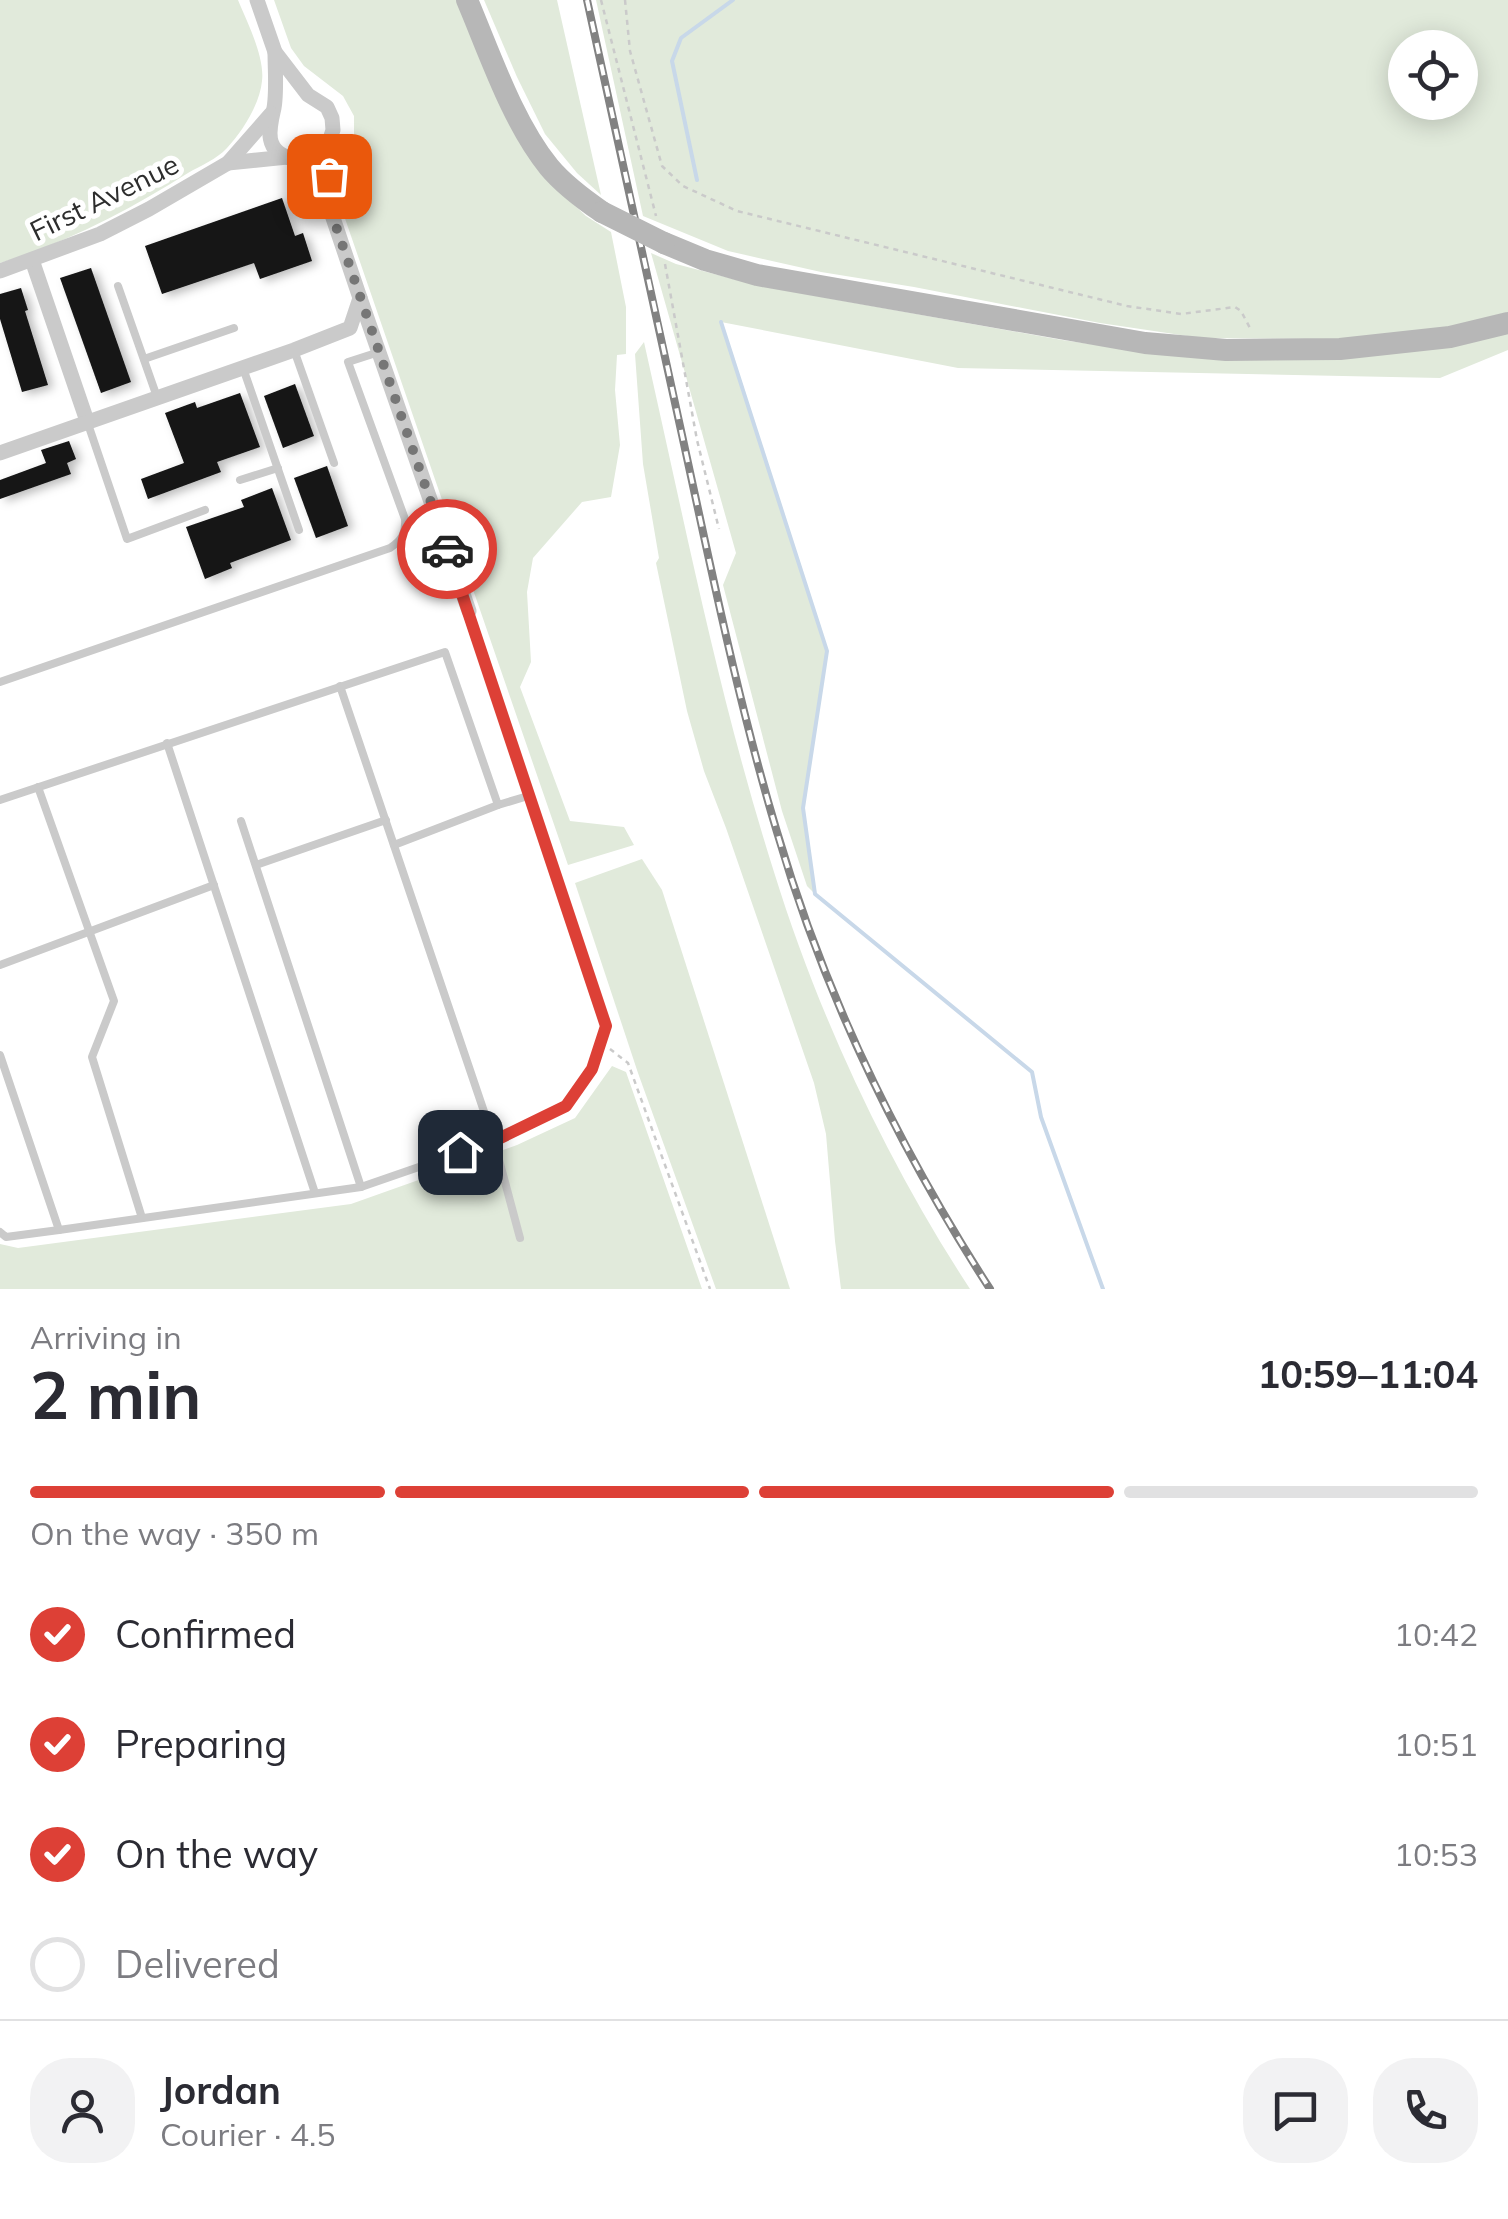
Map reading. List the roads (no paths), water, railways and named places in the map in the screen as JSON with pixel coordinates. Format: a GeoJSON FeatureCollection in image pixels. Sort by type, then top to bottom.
{"type":"FeatureCollection","features":[{"type":"Feature","properties":{"kind":"main road"},"geometry":{"type":"LineString","coordinates":[[467,0],[500,78],[536,150],[551,170],[602,212],[664,249],[757,274],[1145,343],[1226,350],[1340,348],[1450,337],[1508,323]]}},
{"type":"Feature","properties":{"kind":"street"},"geometry":{"type":"LineString","coordinates":[[258,0],[275,52],[308,95]]}},
{"type":"Feature","properties":{"kind":"street"},"geometry":{"type":"LineString","coordinates":[[272,111],[294,95],[319,100],[332,118],[334,130],[328,145],[307,160],[278,151],[270,140],[275,52]]}},
{"type":"Feature","properties":{"kind":"street","name":"First Avenue"},"geometry":{"type":"LineString","coordinates":[[0,271],[100,234],[228,163],[272,111]]}},
{"type":"Feature","properties":{"kind":"street"},"geometry":{"type":"LineString","coordinates":[[328,145],[329,206],[469,611]]}},
{"type":"Feature","properties":{"kind":"street"},"geometry":{"type":"LineString","coordinates":[[291,158],[329,206]]}},
{"type":"Feature","properties":{"kind":"street","name":"First Avenue"},"geometry":{"type":"LineString","coordinates":[[228,163],[291,158]]}},
{"type":"Feature","properties":{"kind":"street"},"geometry":{"type":"LineString","coordinates":[[32,260],[87,422]]}},
{"type":"Feature","properties":{"kind":"street"},"geometry":{"type":"LineString","coordinates":[[0,452],[350,328],[360,298]]}},
{"type":"Feature","properties":{"kind":"lane"},"geometry":{"type":"LineString","coordinates":[[118,286],[157,398]]}},
{"type":"Feature","properties":{"kind":"lane"},"geometry":{"type":"LineString","coordinates":[[144,358],[234,328]]}},
{"type":"Feature","properties":{"kind":"lane"},"geometry":{"type":"LineString","coordinates":[[294,350],[334,463]]}},
{"type":"Feature","properties":{"kind":"lane"},"geometry":{"type":"LineString","coordinates":[[0,682],[396,544],[404,536],[405,518],[348,362],[379,352]]}},
{"type":"Feature","properties":{"kind":"lane"},"geometry":{"type":"LineString","coordinates":[[243,368],[298,530]]}},
{"type":"Feature","properties":{"kind":"lane"},"geometry":{"type":"LineString","coordinates":[[87,422],[126,539],[205,510]]}},
{"type":"Feature","properties":{"kind":"lane"},"geometry":{"type":"LineString","coordinates":[[240,480],[278,468]]}},
{"type":"Feature","properties":{"kind":"lane"},"geometry":{"type":"LineString","coordinates":[[0,1232],[6,1237],[361,1187],[494,1141],[566,1106],[592,1069],[606,1026],[469,611]]}},
{"type":"Feature","properties":{"kind":"lane"},"geometry":{"type":"LineString","coordinates":[[0,800],[445,652],[498,805]]}},
{"type":"Feature","properties":{"kind":"lane"},"geometry":{"type":"LineString","coordinates":[[340,686],[494,1141],[520,1238]]}},
{"type":"Feature","properties":{"kind":"lane"},"geometry":{"type":"LineString","coordinates":[[167,743],[316,1193]]}},
{"type":"Feature","properties":{"kind":"lane"},"geometry":{"type":"LineString","coordinates":[[38,787],[114,1001],[92,1056],[142,1218]]}},
{"type":"Feature","properties":{"kind":"lane"},"geometry":{"type":"LineString","coordinates":[[394,845],[528,796]]}},
{"type":"Feature","properties":{"kind":"lane"},"geometry":{"type":"LineString","coordinates":[[241,820],[361,1187]]}},
{"type":"Feature","properties":{"kind":"lane"},"geometry":{"type":"LineString","coordinates":[[256,865],[386,820]]}},
{"type":"Feature","properties":{"kind":"lane"},"geometry":{"type":"LineString","coordinates":[[0,965],[214,886]]}},
{"type":"Feature","properties":{"kind":"lane"},"geometry":{"type":"LineString","coordinates":[[0,1055],[4,1082],[59,1230]]}},
{"type":"Feature","properties":{"kind":"waterway"},"geometry":{"type":"LineString","coordinates":[[697,180],[672,61],[681,38],[733,0]]}},
{"type":"Feature","properties":{"kind":"waterway"},"geometry":{"type":"LineString","coordinates":[[721,322],[827,651],[803,808],[815,894],[1032,1072],[1041,1117],[1103,1289]]}},
{"type":"Feature","properties":{"kind":"railway"},"geometry":{"type":"LineString","coordinates":[[587,0],[726,635],[777,832],[817,951],[867,1068],[925,1181],[990,1289]]}}]}
